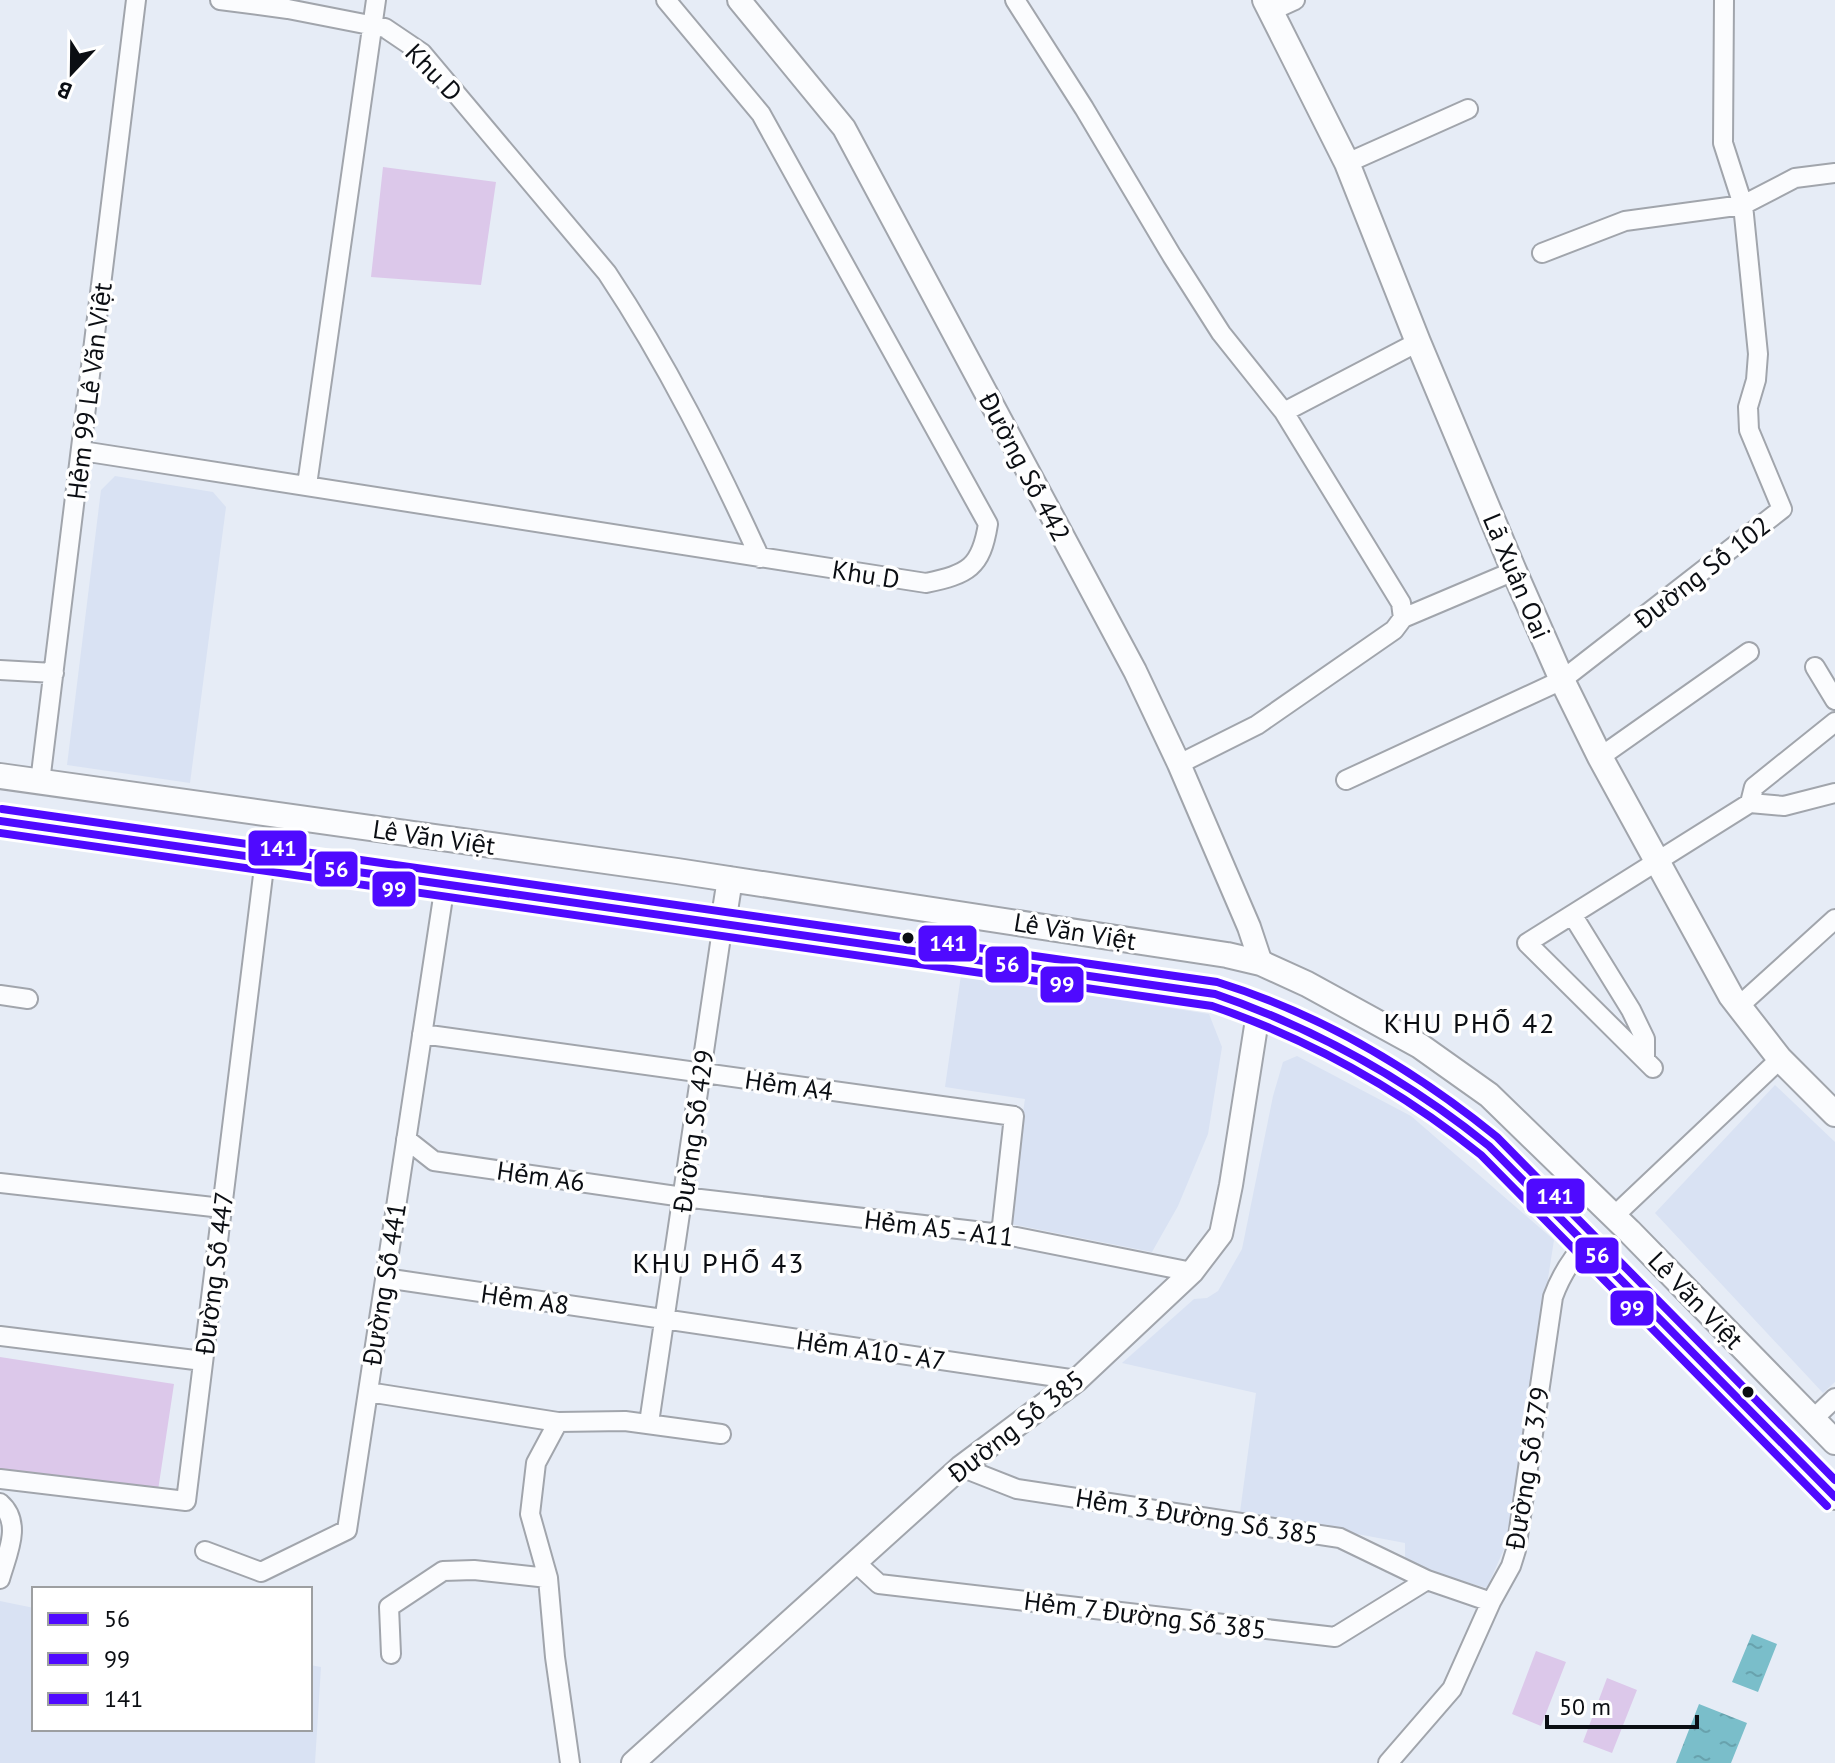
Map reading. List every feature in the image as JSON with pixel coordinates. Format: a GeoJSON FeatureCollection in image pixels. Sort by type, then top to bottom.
{"type":"FeatureCollection","features":[{"type":"Feature","properties":{"kind":"main road","name":"Lã Xuân Oai"},"geometry":{"type":"LineString","coordinates":[[1268,6],[1347,163],[1514,571],[1600,757],[1658,859],[1712,965],[1780,1059],[1835,1114]]}},
{"type":"Feature","properties":{"kind":"main road","name":"Lê Văn Việt"},"geometry":{"type":"LineString","coordinates":[[0,776],[730,879],[1227,955],[1261,963],[1307,984],[1420,1046],[1489,1095],[1835,1442]]}},
{"type":"Feature","properties":{"kind":"main road","name":"Lê Văn Việt"},"geometry":{"type":"LineString","coordinates":[[0,821],[1215,994],[1259,1007],[1395,1076],[1490,1147],[1587,1242],[1784,1450],[1835,1497]]}},
{"type":"Feature","properties":{"kind":"main road"},"geometry":{"type":"LineString","coordinates":[[723,923],[730,879]]}},
{"type":"Feature","properties":{"kind":"main road"},"geometry":{"type":"LineString","coordinates":[[1259,1007],[1261,963]]}},
{"type":"Feature","properties":{"kind":"main road"},"geometry":{"type":"LineString","coordinates":[[1587,1242],[1613,1217]]}},
{"type":"Feature","properties":{"kind":"main road"},"geometry":{"type":"LineString","coordinates":[[1784,1450],[1812,1420]]}},
{"type":"Feature","properties":{"kind":"street","name":"Hẻm 99 Lê Văn Việt"},"geometry":{"type":"LineString","coordinates":[[40,782],[136,0]]}},
{"type":"Feature","properties":{"kind":"street","name":"Khu D"},"geometry":{"type":"LineString","coordinates":[[220,0],[288,9],[385,28],[422,53],[607,273],[631,309],[712,453],[760,558],[926,583],[966,572],[980,558],[988,524],[761,114],[666,0]]}},
{"type":"Feature","properties":{"kind":"street"},"geometry":{"type":"LineString","coordinates":[[307,485],[376,0]]}},
{"type":"Feature","properties":{"kind":"street","name":"Đường Số 442"},"geometry":{"type":"LineString","coordinates":[[739,0],[844,128],[1135,671],[1179,764],[1249,927],[1261,963]]}},
{"type":"Feature","properties":{"kind":"street"},"geometry":{"type":"LineString","coordinates":[[1015,0],[1221,333],[1284,412],[1401,603],[1403,618]]}},
{"type":"Feature","properties":{"kind":"street"},"geometry":{"type":"LineString","coordinates":[[1268,6],[1295,0]]}},
{"type":"Feature","properties":{"kind":"street"},"geometry":{"type":"LineString","coordinates":[[1724,0],[1723,143],[1743,205]]}},
{"type":"Feature","properties":{"kind":"street"},"geometry":{"type":"LineString","coordinates":[[1347,163],[1468,109]]}},
{"type":"Feature","properties":{"kind":"street"},"geometry":{"type":"LineString","coordinates":[[1542,253],[1625,221],[1743,205],[1795,178],[1835,173]]}},
{"type":"Feature","properties":{"kind":"street","name":"Đường Số 102"},"geometry":{"type":"LineString","coordinates":[[1562,680],[1782,509],[1749,430],[1748,407],[1756,380],[1758,354],[1743,205]]}},
{"type":"Feature","properties":{"kind":"street"},"geometry":{"type":"LineString","coordinates":[[1284,412],[1418,342]]}},
{"type":"Feature","properties":{"kind":"street"},"geometry":{"type":"LineString","coordinates":[[82,451],[760,558]]}},
{"type":"Feature","properties":{"kind":"street"},"geometry":{"type":"LineString","coordinates":[[1179,764],[1257,725],[1394,630],[1403,618],[1514,571]]}},
{"type":"Feature","properties":{"kind":"street"},"geometry":{"type":"LineString","coordinates":[[1600,757],[1749,652]]}},
{"type":"Feature","properties":{"kind":"street"},"geometry":{"type":"LineString","coordinates":[[1815,667],[1835,700]]}},
{"type":"Feature","properties":{"kind":"street"},"geometry":{"type":"LineString","coordinates":[[0,670],[54,673]]}},
{"type":"Feature","properties":{"kind":"street"},"geometry":{"type":"LineString","coordinates":[[1346,780],[1562,680]]}},
{"type":"Feature","properties":{"kind":"street"},"geometry":{"type":"LineString","coordinates":[[1750,803],[1754,787],[1835,722]]}},
{"type":"Feature","properties":{"kind":"street"},"geometry":{"type":"LineString","coordinates":[[1573,916],[1631,1010],[1645,1039],[1649,1063],[1527,943],[1750,803],[1784,806],[1835,793]]}},
{"type":"Feature","properties":{"kind":"street","name":"Đường Số 447"},"geometry":{"type":"LineString","coordinates":[[0,1479],[186,1501],[265,859]]}},
{"type":"Feature","properties":{"kind":"street","name":"Đường Số 441"},"geometry":{"type":"LineString","coordinates":[[205,1551],[261,1572],[347,1530],[445,884]]}},
{"type":"Feature","properties":{"kind":"street"},"geometry":{"type":"LineString","coordinates":[[1739,1006],[1835,919]]}},
{"type":"Feature","properties":{"kind":"street","name":"Đường Số 429"},"geometry":{"type":"LineString","coordinates":[[649,1423],[723,923]]}},
{"type":"Feature","properties":{"kind":"street"},"geometry":{"type":"LineString","coordinates":[[0,995],[28,999]]}},
{"type":"Feature","properties":{"kind":"street","name":"Đường Số 385"},"geometry":{"type":"LineString","coordinates":[[633,1763],[961,1467],[1077,1380],[1192,1272],[1221,1234],[1259,1007]]}},
{"type":"Feature","properties":{"kind":"street","name":"Hẻm A4"},"geometry":{"type":"LineString","coordinates":[[422,1034],[1014,1116],[1001,1234]]}},
{"type":"Feature","properties":{"kind":"street"},"geometry":{"type":"LineString","coordinates":[[1613,1217],[1780,1059]]}},
{"type":"Feature","properties":{"kind":"street","name":"Hẻm A6"},"geometry":{"type":"LineString","coordinates":[[406,1139],[434,1161],[683,1197]]}},
{"type":"Feature","properties":{"kind":"street"},"geometry":{"type":"LineString","coordinates":[[0,1183],[222,1208]]}},
{"type":"Feature","properties":{"kind":"street","name":"Hẻm A5 - A11"},"geometry":{"type":"LineString","coordinates":[[683,1197],[1001,1234],[1192,1272]]}},
{"type":"Feature","properties":{"kind":"street","name":"Đường Số 379"},"geometry":{"type":"LineString","coordinates":[[1388,1763],[1452,1689],[1491,1602],[1511,1566],[1516,1550],[1553,1297],[1572,1258],[1587,1242]]}},
{"type":"Feature","properties":{"kind":"street","name":"Hẻm A8"},"geometry":{"type":"LineString","coordinates":[[385,1278],[665,1319]]}},
{"type":"Feature","properties":{"kind":"street","name":"Hẻm A10 - A7"},"geometry":{"type":"LineString","coordinates":[[665,1319],[1077,1380]]}},
{"type":"Feature","properties":{"kind":"street"},"geometry":{"type":"LineString","coordinates":[[0,1336],[203,1361]]}},
{"type":"Feature","properties":{"kind":"street"},"geometry":{"type":"LineString","coordinates":[[368,1392],[558,1422],[649,1423],[721,1434]]}},
{"type":"Feature","properties":{"kind":"street"},"geometry":{"type":"LineString","coordinates":[[1812,1420],[1835,1398]]}},
{"type":"Feature","properties":{"kind":"street"},"geometry":{"type":"LineString","coordinates":[[558,1422],[536,1463],[530,1514],[548,1578],[570,1763]]}},
{"type":"Feature","properties":{"kind":"street","name":"Hẻm 3 Đường Số 385"},"geometry":{"type":"LineString","coordinates":[[961,1467],[1017,1489],[1340,1538],[1427,1580],[1491,1602]]}},
{"type":"Feature","properties":{"kind":"street"},"geometry":{"type":"LineString","coordinates":[[0,1503],[4,1505],[14,1527],[0,1579]]}},
{"type":"Feature","properties":{"kind":"street","name":"Hẻm 7 Đường Số 385"},"geometry":{"type":"LineString","coordinates":[[855,1562],[879,1584],[1335,1637],[1427,1580]]}},
{"type":"Feature","properties":{"kind":"street"},"geometry":{"type":"LineString","coordinates":[[391,1654],[389,1607],[443,1571],[474,1570],[548,1578]]}},
{"type":"Feature","properties":{"kind":"shaded area"},"geometry":{"type":"Polygon","coordinates":[[[383,167],[496,182],[481,285],[371,277],[383,167]]]}},
{"type":"Feature","properties":{"kind":"shaded area"},"geometry":{"type":"Polygon","coordinates":[[[115,476],[213,492],[226,507],[190,783],[67,765],[101,490],[115,476]]]}},
{"type":"Feature","properties":{"kind":"shaded area"},"geometry":{"type":"Polygon","coordinates":[[[961,975],[1209,1014],[1222,1047],[1208,1134],[1178,1206],[1152,1252],[1006,1223],[1025,1099],[945,1087],[961,975]]]}},
{"type":"Feature","properties":{"kind":"shaded area"},"geometry":{"type":"Polygon","coordinates":[[[1297,1056],[1411,1116],[1554,1240],[1507,1542],[1487,1588],[1405,1565],[1405,1543],[1240,1512],[1256,1393],[1122,1363],[1194,1299],[1207,1298],[1218,1291],[1242,1249],[1273,1096],[1283,1062],[1297,1056]]]}},
{"type":"Feature","properties":{"kind":"shaded area"},"geometry":{"type":"Polygon","coordinates":[[[1775,1085],[1835,1142],[1835,1382],[1823,1393],[1655,1213],[1775,1085]]]}},
{"type":"Feature","properties":{"kind":"shaded area"},"geometry":{"type":"Polygon","coordinates":[[[0,1357],[174,1384],[157,1497],[0,1472],[0,1357]]]}},
{"type":"Feature","properties":{"kind":"shaded area"},"geometry":{"type":"Polygon","coordinates":[[[0,1601],[32,1608],[32,1731],[312,1731],[312,1665],[321,1667],[315,1763],[0,1763],[0,1601]]]}},
{"type":"Feature","properties":{"kind":"shaded area"},"geometry":{"type":"Polygon","coordinates":[[[1536,1651],[1566,1662],[1541,1726],[1512,1714],[1536,1651]]]}},
{"type":"Feature","properties":{"kind":"shaded area"},"geometry":{"type":"Polygon","coordinates":[[[1607,1678],[1637,1690],[1612,1753],[1583,1742],[1607,1678]]]}},
{"type":"Feature","properties":{"kind":"water"},"geometry":{"type":"Polygon","coordinates":[[[1752,1634],[1777,1644],[1758,1692],[1732,1682],[1752,1634]]]}},
{"type":"Feature","properties":{"kind":"water"},"geometry":{"type":"Polygon","coordinates":[[[1699,1704],[1747,1723],[1731,1763],[1676,1763],[1699,1704]]]}},
{"type":"Feature","properties":{"kind":"transit line","name":"141"},"geometry":{"type":"LineString","coordinates":[[2,809],[1217,982],[1255,995],[1293,1010],[1364,1046],[1432,1089],[1497,1137],[1835,1480]]}},
{"type":"Feature","properties":{"kind":"transit line","name":"56"},"geometry":{"type":"LineString","coordinates":[[0,821],[1215,994],[1289,1023],[1359,1058],[1426,1099],[1489,1146],[1835,1497]]}},
{"type":"Feature","properties":{"kind":"transit line","name":"99"},"geometry":{"type":"LineString","coordinates":[[0,833],[1212,1006],[1249,1019],[1353,1068],[1418,1109],[1481,1155],[1827,1506]]}},
{"type":"Feature","properties":{"kind":"district","name":"KHU PHỐ 42"},"geometry":{"type":"Point","coordinates":[1470,1022]}},
{"type":"Feature","properties":{"kind":"district","name":"KHU PHỐ 43"},"geometry":{"type":"Point","coordinates":[719,1262]}}]}
